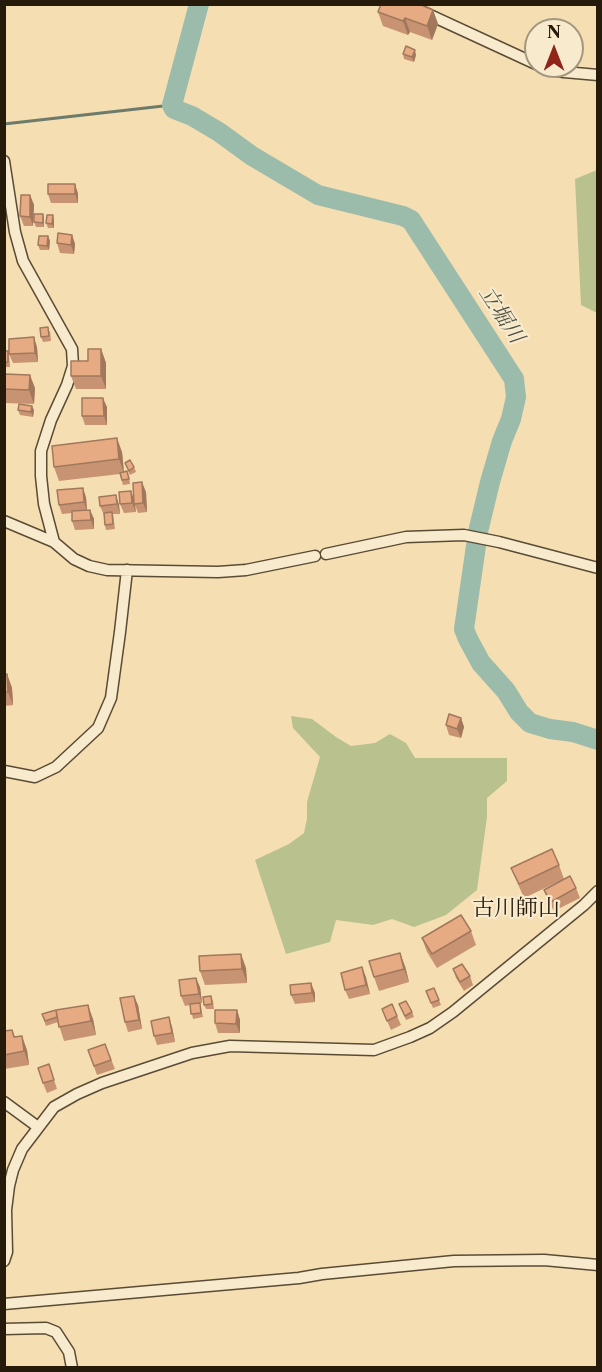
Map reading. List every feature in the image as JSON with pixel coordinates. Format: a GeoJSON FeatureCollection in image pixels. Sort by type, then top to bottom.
{"type":"FeatureCollection","features":[{"type":"Feature","properties":{"kind":"street"},"geometry":{"type":"LineString","coordinates":[[406,4],[524,58]]}},
{"type":"Feature","properties":{"kind":"street"},"geometry":{"type":"LineString","coordinates":[[4,161],[15,232],[23,261],[72,349],[73,366],[41,452],[44,504],[54,542]]}},
{"type":"Feature","properties":{"kind":"street"},"geometry":{"type":"LineString","coordinates":[[4,521],[54,542],[74,559],[89,566],[107,570],[228,572],[406,537],[464,535],[500,542],[597,568]]}},
{"type":"Feature","properties":{"kind":"street"},"geometry":{"type":"LineString","coordinates":[[4,771],[35,777],[56,767],[98,728],[111,698],[127,570]]}},
{"type":"Feature","properties":{"kind":"street"},"geometry":{"type":"LineString","coordinates":[[4,1261],[8,1252],[6,1210],[13,1170],[22,1149],[54,1107],[102,1083],[192,1053],[230,1046],[374,1050],[410,1037],[430,1028],[453,1012],[584,905],[597,891]]}},
{"type":"Feature","properties":{"kind":"street"},"geometry":{"type":"LineString","coordinates":[[4,1102],[38,1127]]}},
{"type":"Feature","properties":{"kind":"street"},"geometry":{"type":"LineString","coordinates":[[4,1304],[275,1280],[454,1261],[544,1260],[597,1265]]}},
{"type":"Feature","properties":{"kind":"street"},"geometry":{"type":"LineString","coordinates":[[4,1329],[46,1328],[56,1332],[69,1352],[72,1368]]}},
{"type":"Feature","properties":{"kind":"green space"},"geometry":{"type":"Polygon","coordinates":[[[598,170],[597,313],[581,305],[575,179],[598,170]]]}},
{"type":"Feature","properties":{"kind":"green space"},"geometry":{"type":"Polygon","coordinates":[[[291,716],[312,719],[351,746],[375,743],[390,734],[406,743],[415,758],[507,758],[507,781],[487,798],[487,817],[477,890],[446,915],[414,927],[392,919],[373,925],[336,920],[330,942],[286,954],[255,860],[289,844],[304,833],[307,802],[320,757],[293,728],[291,716]]]}},
{"type":"Feature","properties":{"kind":"building"},"geometry":{"type":"Polygon","coordinates":[[[381,4],[419,4],[433,10],[427,26],[378,12],[381,4]]]}},
{"type":"Feature","properties":{"kind":"building"},"geometry":{"type":"Polygon","coordinates":[[[406,46],[415,50],[412,57],[403,54],[406,46]]]}},
{"type":"Feature","properties":{"kind":"building"},"geometry":{"type":"Polygon","coordinates":[[[48,184],[75,184],[75,194],[48,194],[48,184]]]}},
{"type":"Feature","properties":{"kind":"building"},"geometry":{"type":"Polygon","coordinates":[[[21,195],[30,195],[30,217],[20,216],[21,195]]]}},
{"type":"Feature","properties":{"kind":"building"},"geometry":{"type":"Polygon","coordinates":[[[34,214],[43,214],[43,223],[34,222],[34,214]]]}},
{"type":"Feature","properties":{"kind":"building"},"geometry":{"type":"Polygon","coordinates":[[[47,215],[53,215],[52,224],[46,223],[47,215]]]}},
{"type":"Feature","properties":{"kind":"building"},"geometry":{"type":"Polygon","coordinates":[[[58,233],[72,235],[71,245],[57,243],[58,233]]]}},
{"type":"Feature","properties":{"kind":"building"},"geometry":{"type":"Polygon","coordinates":[[[39,236],[48,236],[47,246],[38,245],[39,236]]]}},
{"type":"Feature","properties":{"kind":"building"},"geometry":{"type":"Polygon","coordinates":[[[48,327],[49,336],[41,337],[40,328],[48,327]]]}},
{"type":"Feature","properties":{"kind":"building"},"geometry":{"type":"Polygon","coordinates":[[[34,337],[35,353],[9,354],[9,339],[34,337]]]}},
{"type":"Feature","properties":{"kind":"building"},"geometry":{"type":"Polygon","coordinates":[[[88,349],[101,349],[101,376],[71,376],[71,361],[88,361],[88,349]]]}},
{"type":"Feature","properties":{"kind":"building"},"geometry":{"type":"Polygon","coordinates":[[[4,351],[8,351],[8,362],[4,362],[4,351]]]}},
{"type":"Feature","properties":{"kind":"building"},"geometry":{"type":"Polygon","coordinates":[[[4,374],[30,375],[29,390],[4,389],[4,374]]]}},
{"type":"Feature","properties":{"kind":"building"},"geometry":{"type":"Polygon","coordinates":[[[82,398],[103,398],[104,416],[82,416],[82,398]]]}},
{"type":"Feature","properties":{"kind":"building"},"geometry":{"type":"Polygon","coordinates":[[[19,404],[32,406],[31,412],[18,410],[19,404]]]}},
{"type":"Feature","properties":{"kind":"building"},"geometry":{"type":"Polygon","coordinates":[[[117,438],[119,459],[54,467],[52,446],[117,438]]]}},
{"type":"Feature","properties":{"kind":"building"},"geometry":{"type":"Polygon","coordinates":[[[130,460],[134,467],[129,471],[125,463],[130,460]]]}},
{"type":"Feature","properties":{"kind":"building"},"geometry":{"type":"Polygon","coordinates":[[[127,471],[129,479],[122,480],[120,473],[127,471]]]}},
{"type":"Feature","properties":{"kind":"building"},"geometry":{"type":"Polygon","coordinates":[[[142,482],[143,503],[134,504],[133,483],[142,482]]]}},
{"type":"Feature","properties":{"kind":"building"},"geometry":{"type":"Polygon","coordinates":[[[83,488],[84,502],[59,505],[57,490],[83,488]]]}},
{"type":"Feature","properties":{"kind":"building"},"geometry":{"type":"Polygon","coordinates":[[[131,491],[132,503],[120,504],[119,492],[131,491]]]}},
{"type":"Feature","properties":{"kind":"building"},"geometry":{"type":"Polygon","coordinates":[[[116,495],[117,504],[100,506],[99,497],[116,495]]]}},
{"type":"Feature","properties":{"kind":"building"},"geometry":{"type":"Polygon","coordinates":[[[90,510],[91,520],[72,521],[72,511],[90,510]]]}},
{"type":"Feature","properties":{"kind":"building"},"geometry":{"type":"Polygon","coordinates":[[[112,512],[113,524],[105,525],[104,513],[112,512]]]}},
{"type":"Feature","properties":{"kind":"building"},"geometry":{"type":"Polygon","coordinates":[[[4,674],[7,674],[8,692],[4,692],[4,674]]]}},
{"type":"Feature","properties":{"kind":"building"},"geometry":{"type":"Polygon","coordinates":[[[449,714],[461,718],[457,729],[446,725],[449,714]]]}},
{"type":"Feature","properties":{"kind":"building"},"geometry":{"type":"Polygon","coordinates":[[[552,849],[559,865],[519,884],[511,868],[552,849]]]}},
{"type":"Feature","properties":{"kind":"building"},"geometry":{"type":"Polygon","coordinates":[[[570,876],[576,888],[551,902],[544,890],[570,876]]]}},
{"type":"Feature","properties":{"kind":"building"},"geometry":{"type":"Polygon","coordinates":[[[461,915],[471,931],[432,954],[422,938],[461,915]]]}},
{"type":"Feature","properties":{"kind":"building"},"geometry":{"type":"Polygon","coordinates":[[[400,953],[404,969],[374,977],[369,961],[400,953]]]}},
{"type":"Feature","properties":{"kind":"building"},"geometry":{"type":"Polygon","coordinates":[[[241,954],[242,969],[200,971],[199,956],[241,954]]]}},
{"type":"Feature","properties":{"kind":"building"},"geometry":{"type":"Polygon","coordinates":[[[462,964],[470,976],[460,982],[453,969],[462,964]]]}},
{"type":"Feature","properties":{"kind":"building"},"geometry":{"type":"Polygon","coordinates":[[[362,967],[366,985],[345,990],[341,973],[362,967]]]}},
{"type":"Feature","properties":{"kind":"building"},"geometry":{"type":"Polygon","coordinates":[[[196,978],[199,994],[181,996],[179,980],[196,978]]]}},
{"type":"Feature","properties":{"kind":"building"},"geometry":{"type":"Polygon","coordinates":[[[311,983],[312,993],[291,995],[290,985],[311,983]]]}},
{"type":"Feature","properties":{"kind":"building"},"geometry":{"type":"Polygon","coordinates":[[[434,988],[439,1000],[431,1003],[426,991],[434,988]]]}},
{"type":"Feature","properties":{"kind":"building"},"geometry":{"type":"Polygon","coordinates":[[[134,996],[139,1020],[125,1022],[120,998],[134,996]]]}},
{"type":"Feature","properties":{"kind":"building"},"geometry":{"type":"Polygon","coordinates":[[[211,996],[212,1004],[204,1005],[203,997],[211,996]]]}},
{"type":"Feature","properties":{"kind":"building"},"geometry":{"type":"Polygon","coordinates":[[[406,1001],[412,1012],[405,1016],[399,1004],[406,1001]]]}},
{"type":"Feature","properties":{"kind":"building"},"geometry":{"type":"Polygon","coordinates":[[[200,1003],[201,1013],[191,1014],[190,1004],[200,1003]]]}},
{"type":"Feature","properties":{"kind":"building"},"geometry":{"type":"Polygon","coordinates":[[[392,1004],[397,1016],[387,1021],[382,1009],[392,1004]]]}},
{"type":"Feature","properties":{"kind":"building"},"geometry":{"type":"Polygon","coordinates":[[[88,1005],[91,1021],[59,1027],[56,1010],[88,1005]]]}},
{"type":"Feature","properties":{"kind":"building"},"geometry":{"type":"Polygon","coordinates":[[[56,1010],[57,1017],[45,1021],[42,1014],[56,1010]]]}},
{"type":"Feature","properties":{"kind":"building"},"geometry":{"type":"Polygon","coordinates":[[[215,1010],[237,1010],[236,1024],[215,1023],[215,1010]]]}},
{"type":"Feature","properties":{"kind":"building"},"geometry":{"type":"Polygon","coordinates":[[[169,1017],[172,1033],[154,1036],[151,1021],[169,1017]]]}},
{"type":"Feature","properties":{"kind":"building"},"geometry":{"type":"Polygon","coordinates":[[[12,1030],[14,1037],[22,1036],[24,1051],[4,1055],[4,1031],[12,1030]]]}},
{"type":"Feature","properties":{"kind":"building"},"geometry":{"type":"Polygon","coordinates":[[[105,1044],[111,1060],[94,1066],[88,1050],[105,1044]]]}},
{"type":"Feature","properties":{"kind":"building"},"geometry":{"type":"Polygon","coordinates":[[[49,1064],[54,1080],[43,1083],[38,1068],[49,1064]]]}},
{"type":"Feature","properties":{"kind":"waterway","name":"立堀川"},"geometry":{"type":"LineString","coordinates":[[199,4],[172,105],[174,109],[192,116],[219,132],[252,156],[318,195],[411,220],[514,379],[516,397],[490,482],[478,532],[464,629],[481,663],[530,723],[598,740]]}},
{"type":"Feature","properties":{"kind":"waterway"},"geometry":{"type":"LineString","coordinates":[[4,124],[172,105]]}},
{"type":"Feature","properties":{"kind":"district","name":"古川師山"},"geometry":{"type":"Point","coordinates":[516,909]}}]}
